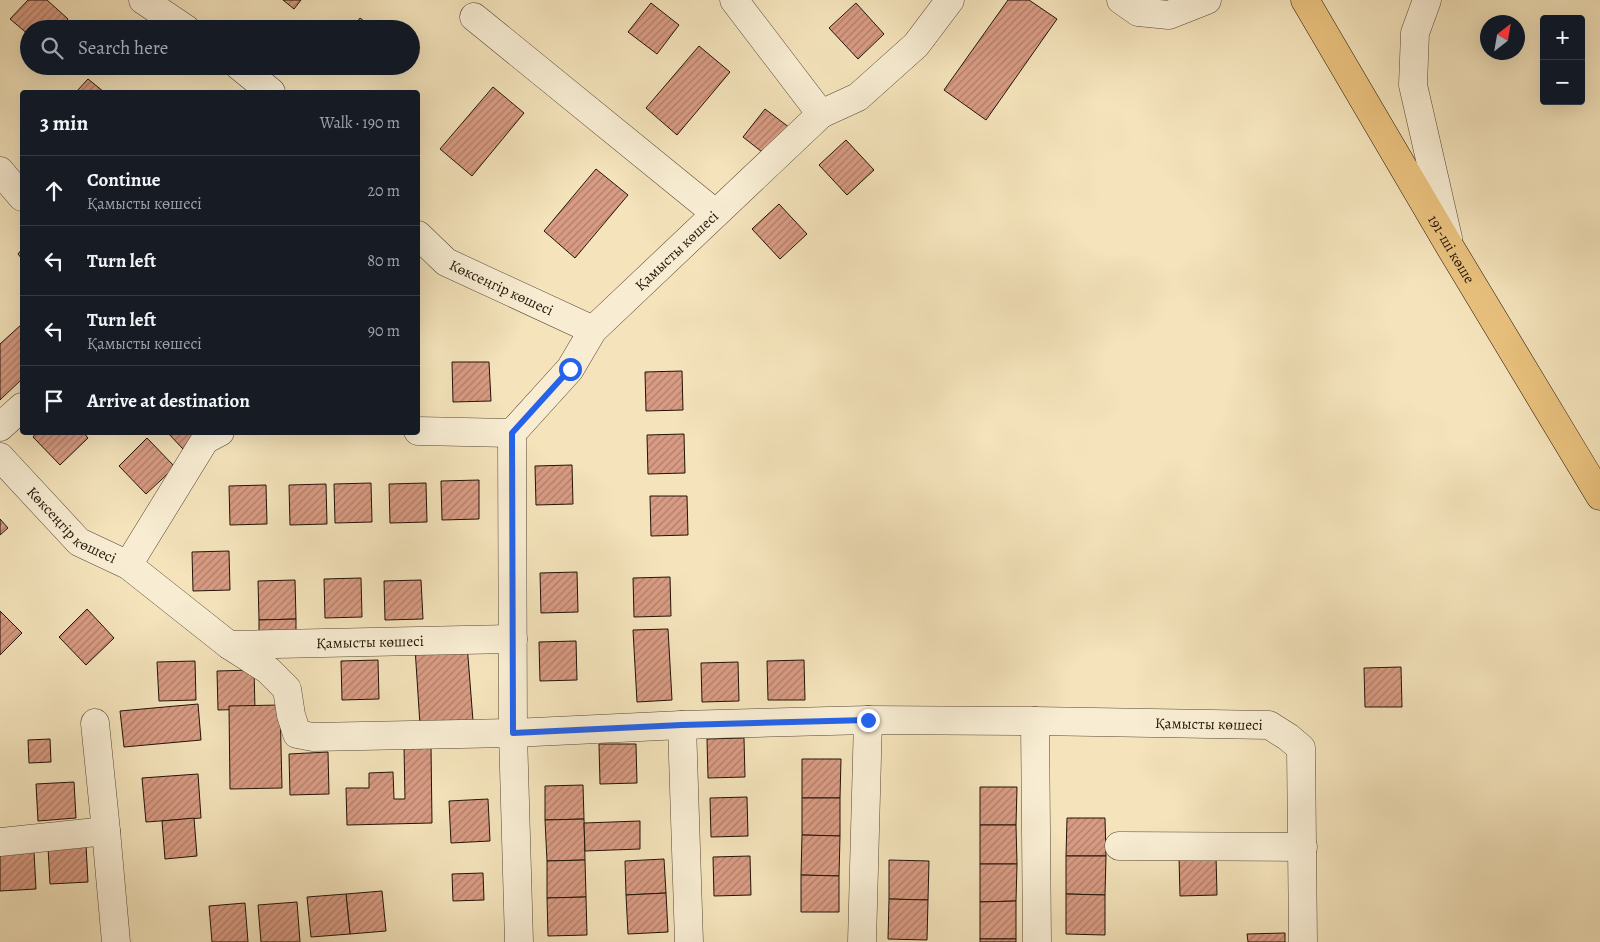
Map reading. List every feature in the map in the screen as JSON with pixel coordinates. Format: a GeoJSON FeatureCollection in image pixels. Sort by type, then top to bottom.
{"type":"FeatureCollection","features":[{"type":"Feature","properties":{"kind":"main road","name":"191-ші көше"},"geometry":{"type":"LineString","coordinates":[[1304,0],[1600,496]]}},
{"type":"Feature","properties":{"kind":"street"},"geometry":{"type":"LineString","coordinates":[[143,0],[173,20]]}},
{"type":"Feature","properties":{"kind":"street"},"geometry":{"type":"LineString","coordinates":[[734,0],[822,114]]}},
{"type":"Feature","properties":{"kind":"street","name":"Қамысты көшесі"},"geometry":{"type":"LineString","coordinates":[[512,433],[570,369],[593,330],[822,114],[858,97],[916,44],[950,0]]}},
{"type":"Feature","properties":{"kind":"street"},"geometry":{"type":"LineString","coordinates":[[1121,0],[1138,12],[1169,15],[1207,0]]}},
{"type":"Feature","properties":{"kind":"street"},"geometry":{"type":"LineString","coordinates":[[1427,0],[1415,33],[1413,85],[1450,247]]}},
{"type":"Feature","properties":{"kind":"street"},"geometry":{"type":"LineString","coordinates":[[474,17],[715,213]]}},
{"type":"Feature","properties":{"kind":"street"},"geometry":{"type":"LineString","coordinates":[[250,75],[269,90]]}},
{"type":"Feature","properties":{"kind":"street"},"geometry":{"type":"LineString","coordinates":[[0,171],[20,195]]}},
{"type":"Feature","properties":{"kind":"street","name":"Көксеңгір көшесі"},"geometry":{"type":"LineString","coordinates":[[420,237],[446,262],[593,330]]}},
{"type":"Feature","properties":{"kind":"street"},"geometry":{"type":"LineString","coordinates":[[0,427],[20,409]]}},
{"type":"Feature","properties":{"kind":"street"},"geometry":{"type":"LineString","coordinates":[[420,431],[512,433],[513,733],[519,942]]}},
{"type":"Feature","properties":{"kind":"street"},"geometry":{"type":"LineString","coordinates":[[128,565],[205,440],[214,435]]}},
{"type":"Feature","properties":{"kind":"street","name":"Көксеңгір көшесі"},"geometry":{"type":"LineString","coordinates":[[1,459],[78,542],[128,565],[229,646]]}},
{"type":"Feature","properties":{"kind":"street","name":"Қамысты көшесі"},"geometry":{"type":"LineString","coordinates":[[229,646],[513,639]]}},
{"type":"Feature","properties":{"kind":"street","name":"Қамысты көшесі"},"geometry":{"type":"LineString","coordinates":[[229,646],[268,670],[287,689],[291,715],[297,734],[313,737],[513,733],[682,725],[868,720],[1035,720],[1269,725],[1288,736],[1301,748],[1303,942]]}},
{"type":"Feature","properties":{"kind":"street"},"geometry":{"type":"LineString","coordinates":[[862,942],[868,720]]}},
{"type":"Feature","properties":{"kind":"street"},"geometry":{"type":"LineString","coordinates":[[1035,720],[1037,942]]}},
{"type":"Feature","properties":{"kind":"street"},"geometry":{"type":"LineString","coordinates":[[95,723],[116,942]]}},
{"type":"Feature","properties":{"kind":"street"},"geometry":{"type":"LineString","coordinates":[[682,725],[689,942]]}},
{"type":"Feature","properties":{"kind":"street"},"geometry":{"type":"LineString","coordinates":[[0,842],[106,830]]}},
{"type":"Feature","properties":{"kind":"street"},"geometry":{"type":"LineString","coordinates":[[1119,846],[1303,847]]}},
{"type":"Feature","properties":{"kind":"building"},"geometry":{"type":"Polygon","coordinates":[[[28,0],[47,0],[68,19],[20,20],[20,27],[10,19],[28,0]]]}},
{"type":"Feature","properties":{"kind":"building"},"geometry":{"type":"Polygon","coordinates":[[[283,0],[301,0],[294,9],[283,0]]]}},
{"type":"Feature","properties":{"kind":"building"},"geometry":{"type":"Polygon","coordinates":[[[1008,0],[1029,0],[1057,19],[986,120],[944,90],[1008,0]]]}},
{"type":"Feature","properties":{"kind":"building"},"geometry":{"type":"Polygon","coordinates":[[[651,3],[679,25],[657,54],[628,32],[651,3]]]}},
{"type":"Feature","properties":{"kind":"building"},"geometry":{"type":"Polygon","coordinates":[[[856,3],[884,34],[858,59],[829,28],[856,3]]]}},
{"type":"Feature","properties":{"kind":"building"},"geometry":{"type":"Polygon","coordinates":[[[699,46],[730,72],[677,135],[646,108],[699,46]]]}},
{"type":"Feature","properties":{"kind":"building"},"geometry":{"type":"Polygon","coordinates":[[[88,79],[102,90],[78,90],[88,79]]]}},
{"type":"Feature","properties":{"kind":"building"},"geometry":{"type":"Polygon","coordinates":[[[493,87],[524,113],[472,176],[440,149],[493,87]]]}},
{"type":"Feature","properties":{"kind":"building"},"geometry":{"type":"Polygon","coordinates":[[[765,109],[794,131],[771,159],[743,137],[765,109]]]}},
{"type":"Feature","properties":{"kind":"building"},"geometry":{"type":"Polygon","coordinates":[[[846,140],[874,170],[847,195],[819,165],[846,140]]]}},
{"type":"Feature","properties":{"kind":"building"},"geometry":{"type":"Polygon","coordinates":[[[596,169],[628,195],[575,258],[544,231],[596,169]]]}},
{"type":"Feature","properties":{"kind":"building"},"geometry":{"type":"Polygon","coordinates":[[[779,204],[807,234],[780,259],[752,229],[779,204]]]}},
{"type":"Feature","properties":{"kind":"building"},"geometry":{"type":"Polygon","coordinates":[[[20,326],[20,381],[0,400],[0,344],[20,326]]]}},
{"type":"Feature","properties":{"kind":"building"},"geometry":{"type":"Polygon","coordinates":[[[452,362],[489,362],[491,401],[453,402],[452,362]]]}},
{"type":"Feature","properties":{"kind":"building"},"geometry":{"type":"Polygon","coordinates":[[[682,371],[683,410],[646,411],[645,372],[682,371]]]}},
{"type":"Feature","properties":{"kind":"building"},"geometry":{"type":"Polygon","coordinates":[[[684,434],[685,473],[648,474],[647,435],[684,434]]]}},
{"type":"Feature","properties":{"kind":"building"},"geometry":{"type":"Polygon","coordinates":[[[35,435],[86,435],[88,438],[60,465],[33,437],[35,435]]]}},
{"type":"Feature","properties":{"kind":"building"},"geometry":{"type":"Polygon","coordinates":[[[170,435],[197,435],[183,449],[170,435]]]}},
{"type":"Feature","properties":{"kind":"building"},"geometry":{"type":"Polygon","coordinates":[[[147,438],[175,467],[146,494],[119,466],[147,438]]]}},
{"type":"Feature","properties":{"kind":"building"},"geometry":{"type":"Polygon","coordinates":[[[572,465],[573,504],[536,505],[535,466],[572,465]]]}},
{"type":"Feature","properties":{"kind":"building"},"geometry":{"type":"Polygon","coordinates":[[[479,480],[479,519],[442,520],[441,481],[479,480]]]}},
{"type":"Feature","properties":{"kind":"building"},"geometry":{"type":"Polygon","coordinates":[[[371,483],[372,522],[335,523],[334,484],[371,483]]]}},
{"type":"Feature","properties":{"kind":"building"},"geometry":{"type":"Polygon","coordinates":[[[426,483],[427,522],[390,523],[389,484],[426,483]]]}},
{"type":"Feature","properties":{"kind":"building"},"geometry":{"type":"Polygon","coordinates":[[[326,484],[327,524],[290,525],[289,485],[326,484]]]}},
{"type":"Feature","properties":{"kind":"building"},"geometry":{"type":"Polygon","coordinates":[[[266,485],[267,524],[230,525],[229,486],[266,485]]]}},
{"type":"Feature","properties":{"kind":"building"},"geometry":{"type":"Polygon","coordinates":[[[650,496],[687,496],[688,535],[651,536],[650,496]]]}},
{"type":"Feature","properties":{"kind":"building"},"geometry":{"type":"Polygon","coordinates":[[[0,519],[8,528],[0,535],[0,519]]]}},
{"type":"Feature","properties":{"kind":"building"},"geometry":{"type":"Polygon","coordinates":[[[229,551],[230,590],[193,591],[192,552],[229,551]]]}},
{"type":"Feature","properties":{"kind":"building"},"geometry":{"type":"Polygon","coordinates":[[[577,572],[578,612],[541,613],[540,573],[577,572]]]}},
{"type":"Feature","properties":{"kind":"building"},"geometry":{"type":"Polygon","coordinates":[[[670,577],[671,616],[634,617],[633,578],[670,577]]]}},
{"type":"Feature","properties":{"kind":"building"},"geometry":{"type":"Polygon","coordinates":[[[361,578],[362,617],[325,618],[324,579],[361,578]]]}},
{"type":"Feature","properties":{"kind":"building"},"geometry":{"type":"Polygon","coordinates":[[[295,580],[296,619],[259,620],[258,581],[295,580]]]}},
{"type":"Feature","properties":{"kind":"building"},"geometry":{"type":"Polygon","coordinates":[[[421,580],[423,619],[385,620],[384,581],[421,580]]]}},
{"type":"Feature","properties":{"kind":"building"},"geometry":{"type":"Polygon","coordinates":[[[87,609],[114,638],[86,665],[59,637],[87,609]]]}},
{"type":"Feature","properties":{"kind":"building"},"geometry":{"type":"Polygon","coordinates":[[[0,611],[22,633],[0,655],[0,611]]]}},
{"type":"Feature","properties":{"kind":"building"},"geometry":{"type":"Polygon","coordinates":[[[296,619],[296,638],[259,639],[259,620],[296,619]]]}},
{"type":"Feature","properties":{"kind":"building"},"geometry":{"type":"Polygon","coordinates":[[[668,629],[672,700],[637,702],[633,630],[668,629]]]}},
{"type":"Feature","properties":{"kind":"building"},"geometry":{"type":"Polygon","coordinates":[[[576,641],[577,680],[540,681],[539,642],[576,641]]]}},
{"type":"Feature","properties":{"kind":"building"},"geometry":{"type":"Polygon","coordinates":[[[467,644],[473,721],[420,725],[415,648],[467,644]]]}},
{"type":"Feature","properties":{"kind":"building"},"geometry":{"type":"Polygon","coordinates":[[[378,660],[379,699],[342,700],[341,661],[378,660]]]}},
{"type":"Feature","properties":{"kind":"building"},"geometry":{"type":"Polygon","coordinates":[[[804,660],[805,700],[768,700],[767,661],[804,660]]]}},
{"type":"Feature","properties":{"kind":"building"},"geometry":{"type":"Polygon","coordinates":[[[195,661],[196,700],[159,701],[157,662],[195,661]]]}},
{"type":"Feature","properties":{"kind":"building"},"geometry":{"type":"Polygon","coordinates":[[[738,662],[739,701],[702,702],[701,663],[738,662]]]}},
{"type":"Feature","properties":{"kind":"building"},"geometry":{"type":"Polygon","coordinates":[[[1401,667],[1402,707],[1365,707],[1364,668],[1401,667]]]}},
{"type":"Feature","properties":{"kind":"building"},"geometry":{"type":"Polygon","coordinates":[[[254,670],[255,709],[218,710],[217,671],[254,670]]]}},
{"type":"Feature","properties":{"kind":"building"},"geometry":{"type":"Polygon","coordinates":[[[198,704],[201,740],[124,747],[120,711],[198,704]]]}},
{"type":"Feature","properties":{"kind":"building"},"geometry":{"type":"Polygon","coordinates":[[[280,705],[282,788],[230,789],[229,706],[280,705]]]}},
{"type":"Feature","properties":{"kind":"building"},"geometry":{"type":"Polygon","coordinates":[[[744,738],[745,777],[708,778],[707,739],[744,738]]]}},
{"type":"Feature","properties":{"kind":"building"},"geometry":{"type":"Polygon","coordinates":[[[50,739],[51,762],[29,763],[28,740],[50,739]]]}},
{"type":"Feature","properties":{"kind":"building"},"geometry":{"type":"Polygon","coordinates":[[[599,744],[636,744],[637,783],[600,784],[599,744]]]}},
{"type":"Feature","properties":{"kind":"building"},"geometry":{"type":"Polygon","coordinates":[[[431,746],[432,823],[347,825],[346,788],[369,788],[369,773],[393,772],[394,799],[405,799],[404,747],[431,746]]]}},
{"type":"Feature","properties":{"kind":"building"},"geometry":{"type":"Polygon","coordinates":[[[328,752],[329,794],[290,795],[289,754],[328,752]]]}},
{"type":"Feature","properties":{"kind":"building"},"geometry":{"type":"Polygon","coordinates":[[[802,759],[841,759],[840,798],[802,798],[802,759]]]}},
{"type":"Feature","properties":{"kind":"building"},"geometry":{"type":"Polygon","coordinates":[[[198,774],[201,818],[146,822],[142,778],[198,774]]]}},
{"type":"Feature","properties":{"kind":"building"},"geometry":{"type":"Polygon","coordinates":[[[74,782],[76,818],[38,821],[36,784],[74,782]]]}},
{"type":"Feature","properties":{"kind":"building"},"geometry":{"type":"Polygon","coordinates":[[[583,785],[584,819],[545,820],[545,786],[583,785]]]}},
{"type":"Feature","properties":{"kind":"building"},"geometry":{"type":"Polygon","coordinates":[[[980,787],[1017,787],[1016,825],[980,825],[980,787]]]}},
{"type":"Feature","properties":{"kind":"building"},"geometry":{"type":"Polygon","coordinates":[[[747,797],[748,836],[711,837],[710,798],[747,797]]]}},
{"type":"Feature","properties":{"kind":"building"},"geometry":{"type":"Polygon","coordinates":[[[802,798],[840,798],[840,836],[802,835],[802,798]]]}},
{"type":"Feature","properties":{"kind":"building"},"geometry":{"type":"Polygon","coordinates":[[[488,799],[490,841],[451,843],[449,801],[488,799]]]}},
{"type":"Feature","properties":{"kind":"building"},"geometry":{"type":"Polygon","coordinates":[[[194,818],[197,856],[165,859],[162,821],[194,818]]]}},
{"type":"Feature","properties":{"kind":"building"},"geometry":{"type":"Polygon","coordinates":[[[1067,818],[1105,818],[1106,856],[1066,856],[1067,818]]]}},
{"type":"Feature","properties":{"kind":"building"},"geometry":{"type":"Polygon","coordinates":[[[584,819],[585,860],[547,861],[545,820],[584,819]]]}},
{"type":"Feature","properties":{"kind":"building"},"geometry":{"type":"Polygon","coordinates":[[[640,821],[640,849],[585,851],[584,823],[640,821]]]}},
{"type":"Feature","properties":{"kind":"building"},"geometry":{"type":"Polygon","coordinates":[[[980,825],[1016,825],[1017,864],[980,864],[980,825]]]}},
{"type":"Feature","properties":{"kind":"building"},"geometry":{"type":"Polygon","coordinates":[[[802,835],[840,836],[839,876],[801,875],[802,835]]]}},
{"type":"Feature","properties":{"kind":"building"},"geometry":{"type":"Polygon","coordinates":[[[86,845],[88,882],[50,884],[48,847],[86,845]]]}},
{"type":"Feature","properties":{"kind":"building"},"geometry":{"type":"Polygon","coordinates":[[[34,852],[36,889],[0,891],[0,854],[34,852]]]}},
{"type":"Feature","properties":{"kind":"building"},"geometry":{"type":"Polygon","coordinates":[[[750,856],[751,895],[714,896],[713,857],[750,856]]]}},
{"type":"Feature","properties":{"kind":"building"},"geometry":{"type":"Polygon","coordinates":[[[1066,856],[1106,856],[1105,895],[1066,894],[1066,856]]]}},
{"type":"Feature","properties":{"kind":"building"},"geometry":{"type":"Polygon","coordinates":[[[1216,856],[1217,895],[1180,896],[1179,857],[1216,856]]]}},
{"type":"Feature","properties":{"kind":"building"},"geometry":{"type":"Polygon","coordinates":[[[664,859],[666,893],[626,895],[625,861],[664,859]]]}},
{"type":"Feature","properties":{"kind":"building"},"geometry":{"type":"Polygon","coordinates":[[[585,860],[586,897],[547,898],[547,861],[585,860]]]}},
{"type":"Feature","properties":{"kind":"building"},"geometry":{"type":"Polygon","coordinates":[[[889,860],[929,861],[928,900],[889,899],[889,860]]]}},
{"type":"Feature","properties":{"kind":"building"},"geometry":{"type":"Polygon","coordinates":[[[980,864],[1017,864],[1016,901],[980,902],[980,864]]]}},
{"type":"Feature","properties":{"kind":"building"},"geometry":{"type":"Polygon","coordinates":[[[483,873],[484,900],[453,901],[452,874],[483,873]]]}},
{"type":"Feature","properties":{"kind":"building"},"geometry":{"type":"Polygon","coordinates":[[[801,875],[839,876],[839,912],[801,912],[801,875]]]}},
{"type":"Feature","properties":{"kind":"building"},"geometry":{"type":"Polygon","coordinates":[[[382,891],[386,931],[350,934],[346,894],[382,891]]]}},
{"type":"Feature","properties":{"kind":"building"},"geometry":{"type":"Polygon","coordinates":[[[666,893],[668,932],[628,934],[626,895],[666,893]]]}},
{"type":"Feature","properties":{"kind":"building"},"geometry":{"type":"Polygon","coordinates":[[[346,894],[350,934],[311,937],[307,897],[346,894]]]}},
{"type":"Feature","properties":{"kind":"building"},"geometry":{"type":"Polygon","coordinates":[[[1066,894],[1105,895],[1105,935],[1066,934],[1066,894]]]}},
{"type":"Feature","properties":{"kind":"building"},"geometry":{"type":"Polygon","coordinates":[[[586,897],[587,935],[548,936],[547,898],[586,897]]]}},
{"type":"Feature","properties":{"kind":"building"},"geometry":{"type":"Polygon","coordinates":[[[889,899],[928,900],[927,940],[888,939],[889,899]]]}},
{"type":"Feature","properties":{"kind":"building"},"geometry":{"type":"Polygon","coordinates":[[[1016,901],[1016,939],[980,939],[980,902],[1016,901]]]}},
{"type":"Feature","properties":{"kind":"building"},"geometry":{"type":"Polygon","coordinates":[[[297,902],[300,942],[261,942],[258,905],[297,902]]]}},
{"type":"Feature","properties":{"kind":"building"},"geometry":{"type":"Polygon","coordinates":[[[245,903],[248,942],[212,942],[209,906],[245,903]]]}},
{"type":"Feature","properties":{"kind":"building"},"geometry":{"type":"Polygon","coordinates":[[[1285,933],[1285,942],[1248,942],[1247,934],[1285,933]]]}},
{"type":"Feature","properties":{"kind":"building"},"geometry":{"type":"Polygon","coordinates":[[[980,939],[1016,939],[1016,942],[980,942],[980,939]]]}},
{"type":"Feature","properties":{"kind":"route"},"geometry":{"type":"LineString","coordinates":[[570,369],[512,433],[513,733],[682,725],[868,720]]}}]}
